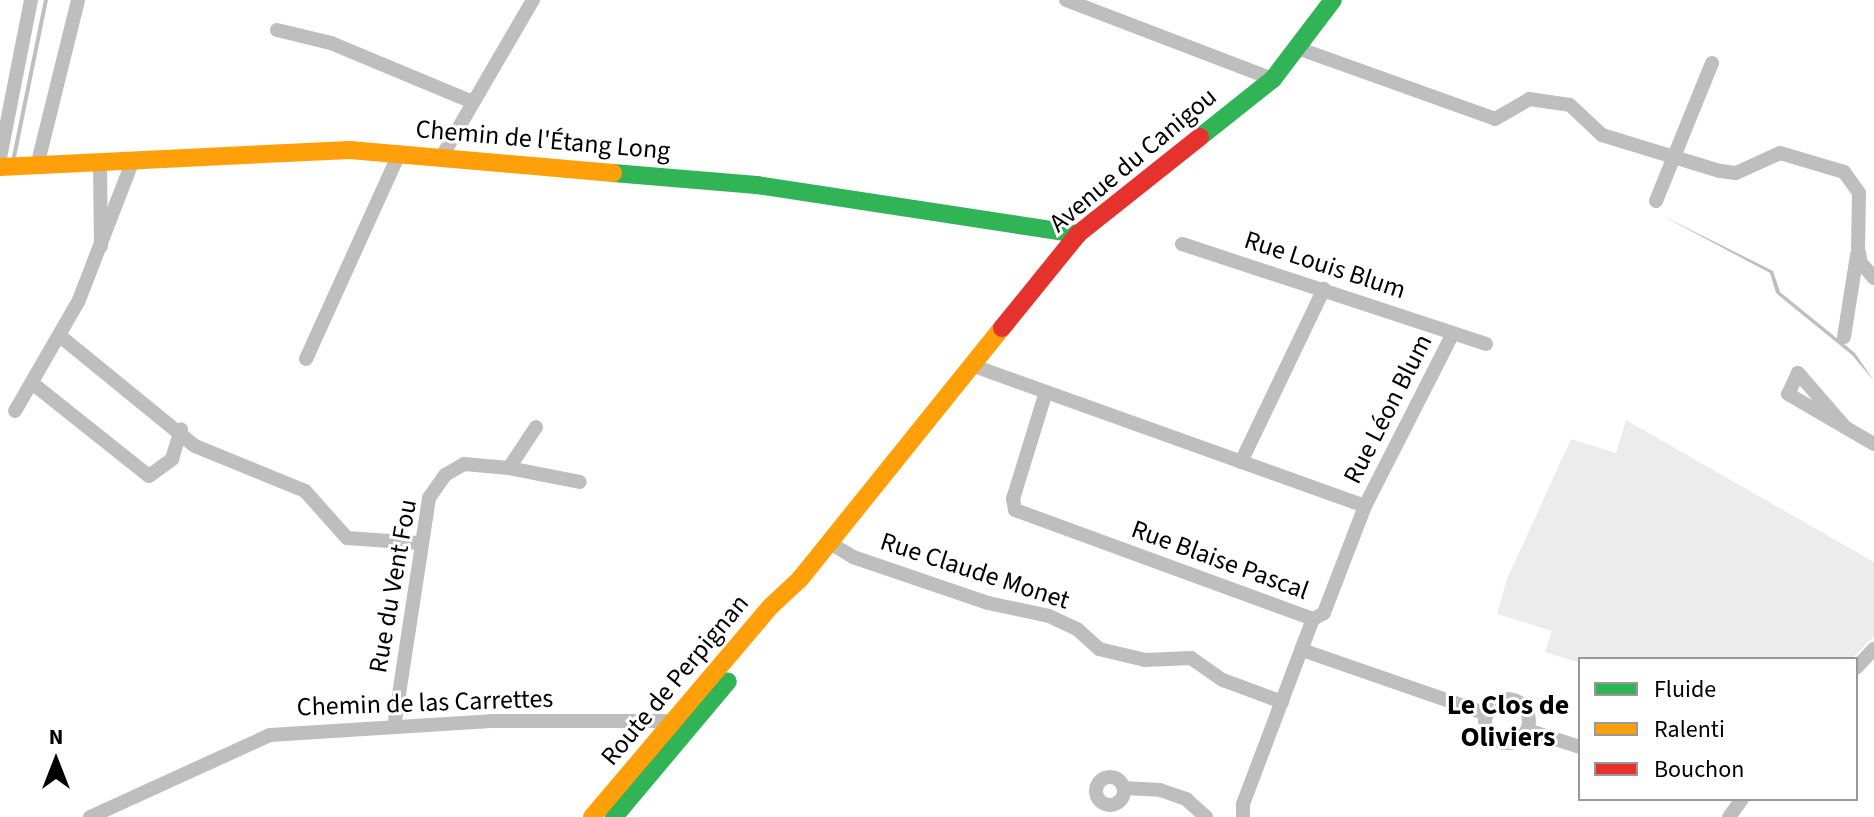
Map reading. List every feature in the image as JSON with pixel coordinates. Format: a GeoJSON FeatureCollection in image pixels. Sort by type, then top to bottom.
{"type":"FeatureCollection","features":[{"type":"Feature","properties":{"kind":"main road","name":"Avenue du Canigou"},"geometry":{"type":"LineString","coordinates":[[971,365],[1078,234],[1273,79],[1300,49],[1333,0]]}},
{"type":"Feature","properties":{"kind":"main road","name":"Chemin de l'Étang Long"},"geometry":{"type":"LineString","coordinates":[[0,167],[100,165],[350,150],[757,185],[1078,234]]}},
{"type":"Feature","properties":{"kind":"main road","name":"Route de Perpignan"},"geometry":{"type":"LineString","coordinates":[[614,817],[634,796],[683,724],[971,365]]}},
{"type":"Feature","properties":{"kind":"main road","name":"Route de Perpignan"},"geometry":{"type":"LineString","coordinates":[[592,817],[683,724]]}},
{"type":"Feature","properties":{"kind":"street"},"geometry":{"type":"LineString","coordinates":[[0,158],[31,0]]}},
{"type":"Feature","properties":{"kind":"street"},"geometry":{"type":"LineString","coordinates":[[37,166],[78,0]]}},
{"type":"Feature","properties":{"kind":"street"},"geometry":{"type":"LineString","coordinates":[[441,158],[533,0]]}},
{"type":"Feature","properties":{"kind":"street"},"geometry":{"type":"LineString","coordinates":[[1066,0],[1273,79]]}},
{"type":"Feature","properties":{"kind":"street"},"geometry":{"type":"LineString","coordinates":[[277,30],[331,43],[473,102]]}},
{"type":"Feature","properties":{"kind":"street"},"geometry":{"type":"LineString","coordinates":[[1300,49],[1495,119],[1529,99],[1570,105],[1602,135],[1736,173],[1780,153],[1844,172],[1859,193],[1858,248],[1844,337]]}},
{"type":"Feature","properties":{"kind":"street"},"geometry":{"type":"LineString","coordinates":[[1656,201],[1712,63]]}},
{"type":"Feature","properties":{"kind":"street"},"geometry":{"type":"LineString","coordinates":[[306,359],[399,154]]}},
{"type":"Feature","properties":{"kind":"street"},"geometry":{"type":"LineString","coordinates":[[15,411],[60,336],[101,246],[132,163]]}},
{"type":"Feature","properties":{"kind":"street"},"geometry":{"type":"LineString","coordinates":[[100,165],[101,246]]}},
{"type":"Feature","properties":{"kind":"street","name":"Rue Louis Blum"},"geometry":{"type":"LineString","coordinates":[[1182,244],[1486,344]]}},
{"type":"Feature","properties":{"kind":"street"},"geometry":{"type":"LineString","coordinates":[[1858,248],[1861,263],[1874,278]]}},
{"type":"Feature","properties":{"kind":"street"},"geometry":{"type":"LineString","coordinates":[[1241,462],[1324,289]]}},
{"type":"Feature","properties":{"kind":"street","name":"Rue Léon Blum"},"geometry":{"type":"LineString","coordinates":[[1365,506],[1453,333]]}},
{"type":"Feature","properties":{"kind":"street"},"geometry":{"type":"LineString","coordinates":[[60,336],[181,429],[212,457],[262,471],[305,491],[347,538],[419,543]]}},
{"type":"Feature","properties":{"kind":"street"},"geometry":{"type":"LineString","coordinates":[[971,365],[1365,506]]}},
{"type":"Feature","properties":{"kind":"street"},"geometry":{"type":"LineString","coordinates":[[32,383],[149,476],[172,459],[181,429]]}},
{"type":"Feature","properties":{"kind":"street","name":"Rue Blaise Pascal"},"geometry":{"type":"LineString","coordinates":[[1046,392],[1013,499],[1015,510],[1313,619],[1324,613],[1365,506]]}},
{"type":"Feature","properties":{"kind":"street"},"geometry":{"type":"LineString","coordinates":[[509,468],[536,427]]}},
{"type":"Feature","properties":{"kind":"street"},"geometry":{"type":"LineString","coordinates":[[1845,427],[1874,444]]}},
{"type":"Feature","properties":{"kind":"street","name":"Rue du Vent Fou"},"geometry":{"type":"LineString","coordinates":[[394,727],[419,543],[429,498],[445,475],[464,464],[509,468],[580,482]]}},
{"type":"Feature","properties":{"kind":"street","name":"Rue Claude Monet"},"geometry":{"type":"LineString","coordinates":[[830,543],[853,557],[988,603],[1049,616],[1113,653],[1145,660],[1191,658],[1223,680],[1282,702]]}},
{"type":"Feature","properties":{"kind":"street"},"geometry":{"type":"LineString","coordinates":[[1245,816],[1243,804],[1313,619]]}},
{"type":"Feature","properties":{"kind":"street"},"geometry":{"type":"LineString","coordinates":[[1858,666],[1874,649]]}},
{"type":"Feature","properties":{"kind":"street"},"geometry":{"type":"LineString","coordinates":[[1302,650],[1487,714]]}},
{"type":"Feature","properties":{"kind":"street"},"geometry":{"type":"LineString","coordinates":[[1515,701],[1526,709],[1527,730],[1511,743],[1496,740],[1487,729],[1487,714],[1495,703],[1515,701]]}},
{"type":"Feature","properties":{"kind":"street","name":"Chemin de las Carrettes"},"geometry":{"type":"LineString","coordinates":[[90,817],[270,735],[394,727],[683,724]]}},
{"type":"Feature","properties":{"kind":"street"},"geometry":{"type":"LineString","coordinates":[[1527,730],[1578,746]]}},
{"type":"Feature","properties":{"kind":"street"},"geometry":{"type":"LineString","coordinates":[[1124,788],[1117,803],[1102,810],[1096,793],[1101,780],[1115,778],[1124,788],[1173,795],[1206,817]]}},
{"type":"Feature","properties":{"kind":"shaded area"},"geometry":{"type":"Polygon","coordinates":[[[1661,215],[1773,271],[1780,292],[1855,353],[1874,381],[1852,355],[1776,293],[1770,273],[1661,215]]]}},
{"type":"Feature","properties":{"kind":"shaded area"},"geometry":{"type":"Polygon","coordinates":[[[1626,420],[1874,562],[1874,636],[1854,657],[1578,657],[1578,662],[1545,652],[1552,631],[1497,614],[1507,579],[1571,439],[1616,453],[1626,420]]]}},
{"type":"Feature","properties":{"kind":"waterway"},"geometry":{"type":"LineString","coordinates":[[14,157],[46,0]]}},
{"type":"Feature","properties":{"kind":"traffic: fast"},"geometry":{"type":"LineString","coordinates":[[1200,137],[1273,79],[1333,0]]}},
{"type":"Feature","properties":{"kind":"traffic: fast"},"geometry":{"type":"LineString","coordinates":[[613,173],[757,185],[1078,234]]}},
{"type":"Feature","properties":{"kind":"traffic: fast"},"geometry":{"type":"LineString","coordinates":[[614,817],[728,681]]}},
{"type":"Feature","properties":{"kind":"traffic: slow"},"geometry":{"type":"LineString","coordinates":[[0,167],[350,150],[613,173]]}},
{"type":"Feature","properties":{"kind":"traffic: slow"},"geometry":{"type":"LineString","coordinates":[[592,817],[770,607],[800,579],[1002,328]]}},
{"type":"Feature","properties":{"kind":"traffic: jam"},"geometry":{"type":"LineString","coordinates":[[1002,328],[1078,234],[1200,137]]}},
{"type":"Feature","properties":{"kind":"district","name":"Le Clos de Oliviers"},"geometry":{"type":"Point","coordinates":[1508,721]}}]}
